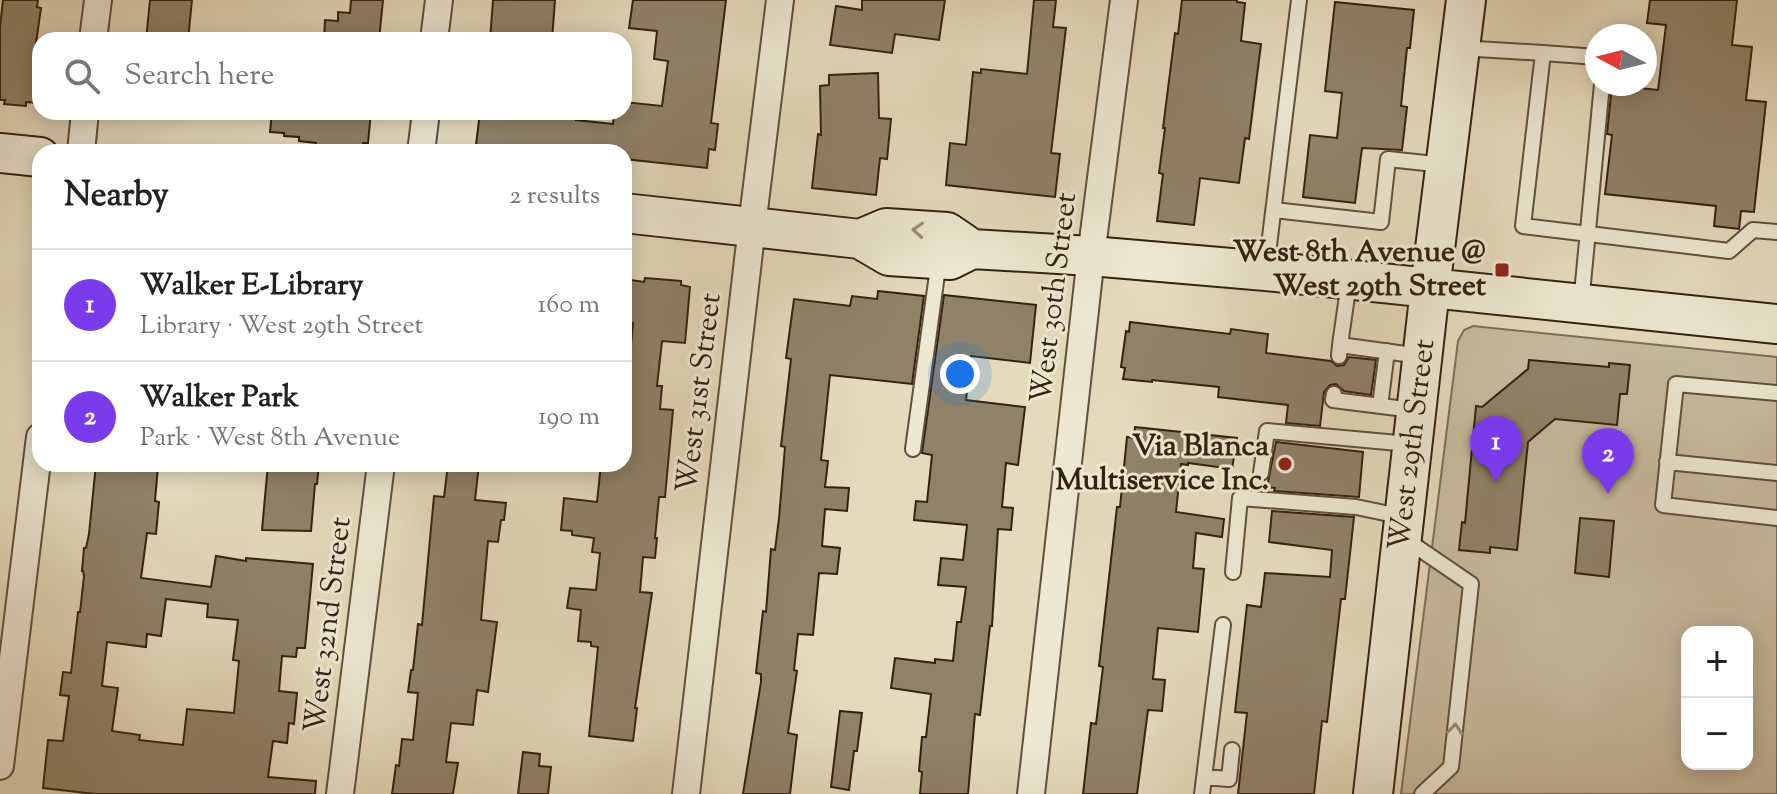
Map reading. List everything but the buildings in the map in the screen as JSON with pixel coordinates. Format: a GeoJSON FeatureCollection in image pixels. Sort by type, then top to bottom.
{"type":"FeatureCollection","features":[{"type":"Feature","properties":{"kind":"street"},"geometry":{"type":"LineString","coordinates":[[94,32],[98,0]]}},
{"type":"Feature","properties":{"kind":"street"},"geometry":{"type":"LineString","coordinates":[[435,32],[439,0]]}},
{"type":"Feature","properties":{"kind":"street","name":"West 31st Street"},"geometry":{"type":"LineString","coordinates":[[686,794],[780,0]]}},
{"type":"Feature","properties":{"kind":"street","name":"West 30th Street"},"geometry":{"type":"LineString","coordinates":[[1031,794],[1091,256],[1124,0]]}},
{"type":"Feature","properties":{"kind":"street","name":"West 29th Street"},"geometry":{"type":"LineString","coordinates":[[1373,794],[1416,427],[1405,354],[1430,289],[1466,0]]}},
{"type":"Feature","properties":{"kind":"street"},"geometry":{"type":"LineString","coordinates":[[82,144],[84,120]]}},
{"type":"Feature","properties":{"kind":"street"},"geometry":{"type":"LineString","coordinates":[[422,144],[425,120]]}},
{"type":"Feature","properties":{"kind":"street"},"geometry":{"type":"LineString","coordinates":[[0,153],[32,156]]}},
{"type":"Feature","properties":{"kind":"street"},"geometry":{"type":"LineString","coordinates":[[632,214],[860,239],[886,228],[947,232],[956,254],[1091,256],[1777,324]]}},
{"type":"Feature","properties":{"kind":"street"},"geometry":{"type":"LineString","coordinates":[[0,766],[36,472]]}},
{"type":"Feature","properties":{"kind":"street","name":"West 32nd Street"},"geometry":{"type":"LineString","coordinates":[[340,794],[380,472]]}},
{"type":"Feature","properties":{"kind":"lane"},"geometry":{"type":"LineString","coordinates":[[1266,271],[1299,0]]}},
{"type":"Feature","properties":{"kind":"lane"},"geometry":{"type":"LineString","coordinates":[[1460,48],[1585,56]]}},
{"type":"Feature","properties":{"kind":"lane"},"geometry":{"type":"LineString","coordinates":[[1543,53],[1523,226],[1729,251],[1753,230],[1777,232]]}},
{"type":"Feature","properties":{"kind":"lane"},"geometry":{"type":"LineString","coordinates":[[1581,304],[1601,96]]}},
{"type":"Feature","properties":{"kind":"lane"},"geometry":{"type":"LineString","coordinates":[[1274,210],[1381,222],[1388,159],[1446,166]]}},
{"type":"Feature","properties":{"kind":"lane"},"geometry":{"type":"LineString","coordinates":[[913,449],[956,254]]}},
{"type":"Feature","properties":{"kind":"lane"},"geometry":{"type":"LineString","coordinates":[[1349,280],[1340,351],[1405,354],[1380,406]]}},
{"type":"Feature","properties":{"kind":"lane"},"geometry":{"type":"LineString","coordinates":[[1777,393],[1676,384],[1663,505],[1777,518]]}},
{"type":"Feature","properties":{"kind":"lane"},"geometry":{"type":"LineString","coordinates":[[1334,394],[1333,400],[1352,399],[1380,406],[1416,427]]}},
{"type":"Feature","properties":{"kind":"lane"},"geometry":{"type":"LineString","coordinates":[[1261,473],[1267,431],[1416,427]]}},
{"type":"Feature","properties":{"kind":"lane"},"geometry":{"type":"LineString","coordinates":[[1667,462],[1777,473]]}},
{"type":"Feature","properties":{"kind":"lane"},"geometry":{"type":"LineString","coordinates":[[1233,572],[1240,498],[1356,507],[1403,527],[1471,584],[1451,767],[1422,794]]}},
{"type":"Feature","properties":{"kind":"lane"},"geometry":{"type":"LineString","coordinates":[[1202,794],[1223,625]]}},
{"type":"Feature","properties":{"kind":"lane"},"geometry":{"type":"LineString","coordinates":[[1204,777],[1229,779],[1232,750]]}},
{"type":"Feature","properties":{"kind":"shaded area"},"geometry":{"type":"Polygon","coordinates":[[[1473,326],[1777,357],[1777,794],[1401,794],[1458,341],[1464,330],[1473,326]]]}},
{"type":"Feature","properties":{"kind":"place","name":"West 8th Avenue @ West 29th Street"},"geometry":{"type":"Point","coordinates":[1502,270]}},
{"type":"Feature","properties":{"kind":"place","name":"Via Blanca Multiservice Inc."},"geometry":{"type":"Point","coordinates":[1285,464]}},
{"type":"Feature","properties":{"kind":"place","name":"Walker E-Library"},"geometry":{"type":"Point","coordinates":[1496,482]}},
{"type":"Feature","properties":{"kind":"place","name":"Walker Park"},"geometry":{"type":"Point","coordinates":[1608,494]}}]}
